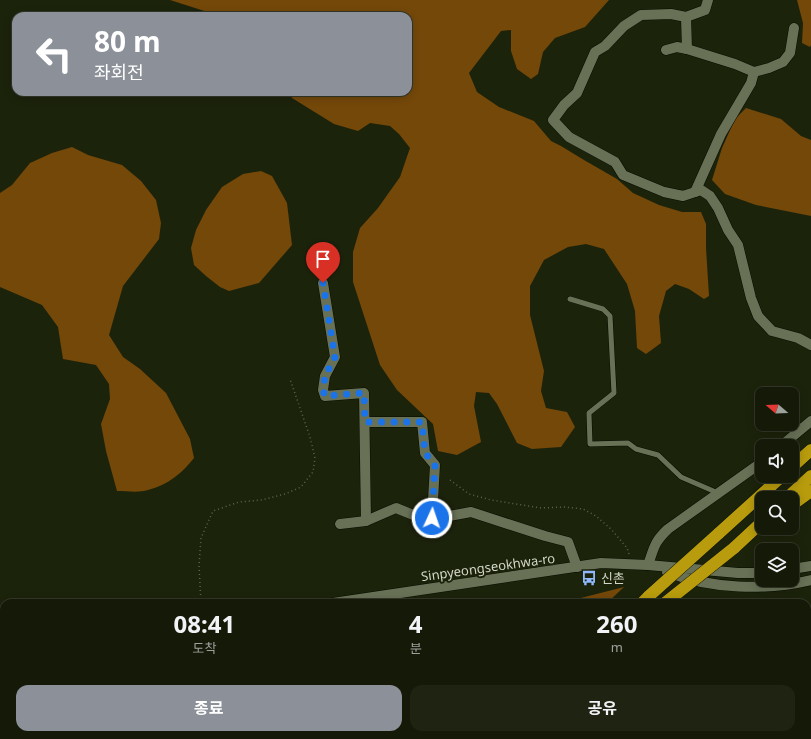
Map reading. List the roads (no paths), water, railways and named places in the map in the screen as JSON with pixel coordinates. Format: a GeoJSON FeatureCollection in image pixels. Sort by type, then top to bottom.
{"type":"FeatureCollection","features":[{"type":"Feature","properties":{"kind":"highway"},"geometry":{"type":"LineString","coordinates":[[799,461],[811,450]]}},
{"type":"Feature","properties":{"kind":"highway"},"geometry":{"type":"LineString","coordinates":[[795,491],[811,476]]}},
{"type":"Feature","properties":{"kind":"highway"},"geometry":{"type":"LineString","coordinates":[[646,599],[774,483]]}},
{"type":"Feature","properties":{"kind":"highway"},"geometry":{"type":"LineString","coordinates":[[799,500],[811,491]]}},
{"type":"Feature","properties":{"kind":"highway"},"geometry":{"type":"LineString","coordinates":[[670,599],[734,548],[755,528]]}},
{"type":"Feature","properties":{"kind":"highway"},"geometry":{"type":"LineString","coordinates":[[746,536],[755,530]]}},
{"type":"Feature","properties":{"kind":"street"},"geometry":{"type":"LineString","coordinates":[[708,0],[705,10],[686,17],[671,14],[641,15],[624,26],[604,46],[595,52],[577,93],[564,105],[553,120],[569,137],[615,162],[623,176],[664,192],[683,196],[701,190],[710,196],[718,208],[728,230],[738,245],[758,316],[772,331],[798,338],[811,345]]}},
{"type":"Feature","properties":{"kind":"street"},"geometry":{"type":"LineString","coordinates":[[686,17],[687,49]]}},
{"type":"Feature","properties":{"kind":"street"},"geometry":{"type":"LineString","coordinates":[[666,50],[677,47],[687,49],[735,64],[754,72],[783,62],[790,53],[794,28]]}},
{"type":"Feature","properties":{"kind":"street"},"geometry":{"type":"LineString","coordinates":[[695,192],[721,134],[751,83],[754,72]]}},
{"type":"Feature","properties":{"kind":"street"},"geometry":{"type":"LineString","coordinates":[[323,283],[335,357],[325,376],[323,390],[325,396],[364,393],[366,521]]}},
{"type":"Feature","properties":{"kind":"street"},"geometry":{"type":"LineString","coordinates":[[789,439],[811,421]]}},
{"type":"Feature","properties":{"kind":"street"},"geometry":{"type":"LineString","coordinates":[[365,422],[422,422],[425,453],[435,465],[432,518]]}},
{"type":"Feature","properties":{"kind":"street"},"geometry":{"type":"LineString","coordinates":[[648,565],[658,538],[668,529],[755,467]]}},
{"type":"Feature","properties":{"kind":"street"},"geometry":{"type":"LineString","coordinates":[[340,524],[366,521],[396,508],[416,516],[432,518],[471,512],[568,542],[577,567]]}},
{"type":"Feature","properties":{"kind":"street","name":"Sinpyeongseokhwa-ro"},"geometry":{"type":"LineString","coordinates":[[365,599],[601,564],[648,565],[738,573],[755,573]]}},
{"type":"Feature","properties":{"kind":"street","name":"Sinpyeongseokhwa-ro"},"geometry":{"type":"LineString","coordinates":[[648,565],[684,578],[731,587],[778,585],[811,580]]}},
{"type":"Feature","properties":{"kind":"street"},"geometry":{"type":"LineString","coordinates":[[799,569],[811,566]]}},
{"type":"Feature","properties":{"kind":"lane"},"geometry":{"type":"LineString","coordinates":[[570,299],[603,309],[610,316],[614,393],[589,413],[590,444],[628,443],[636,450],[658,454],[681,477],[718,493]]}},
{"type":"Feature","properties":{"kind":"place","name":"신촌"},"geometry":{"type":"Point","coordinates":[589,578]}}]}
